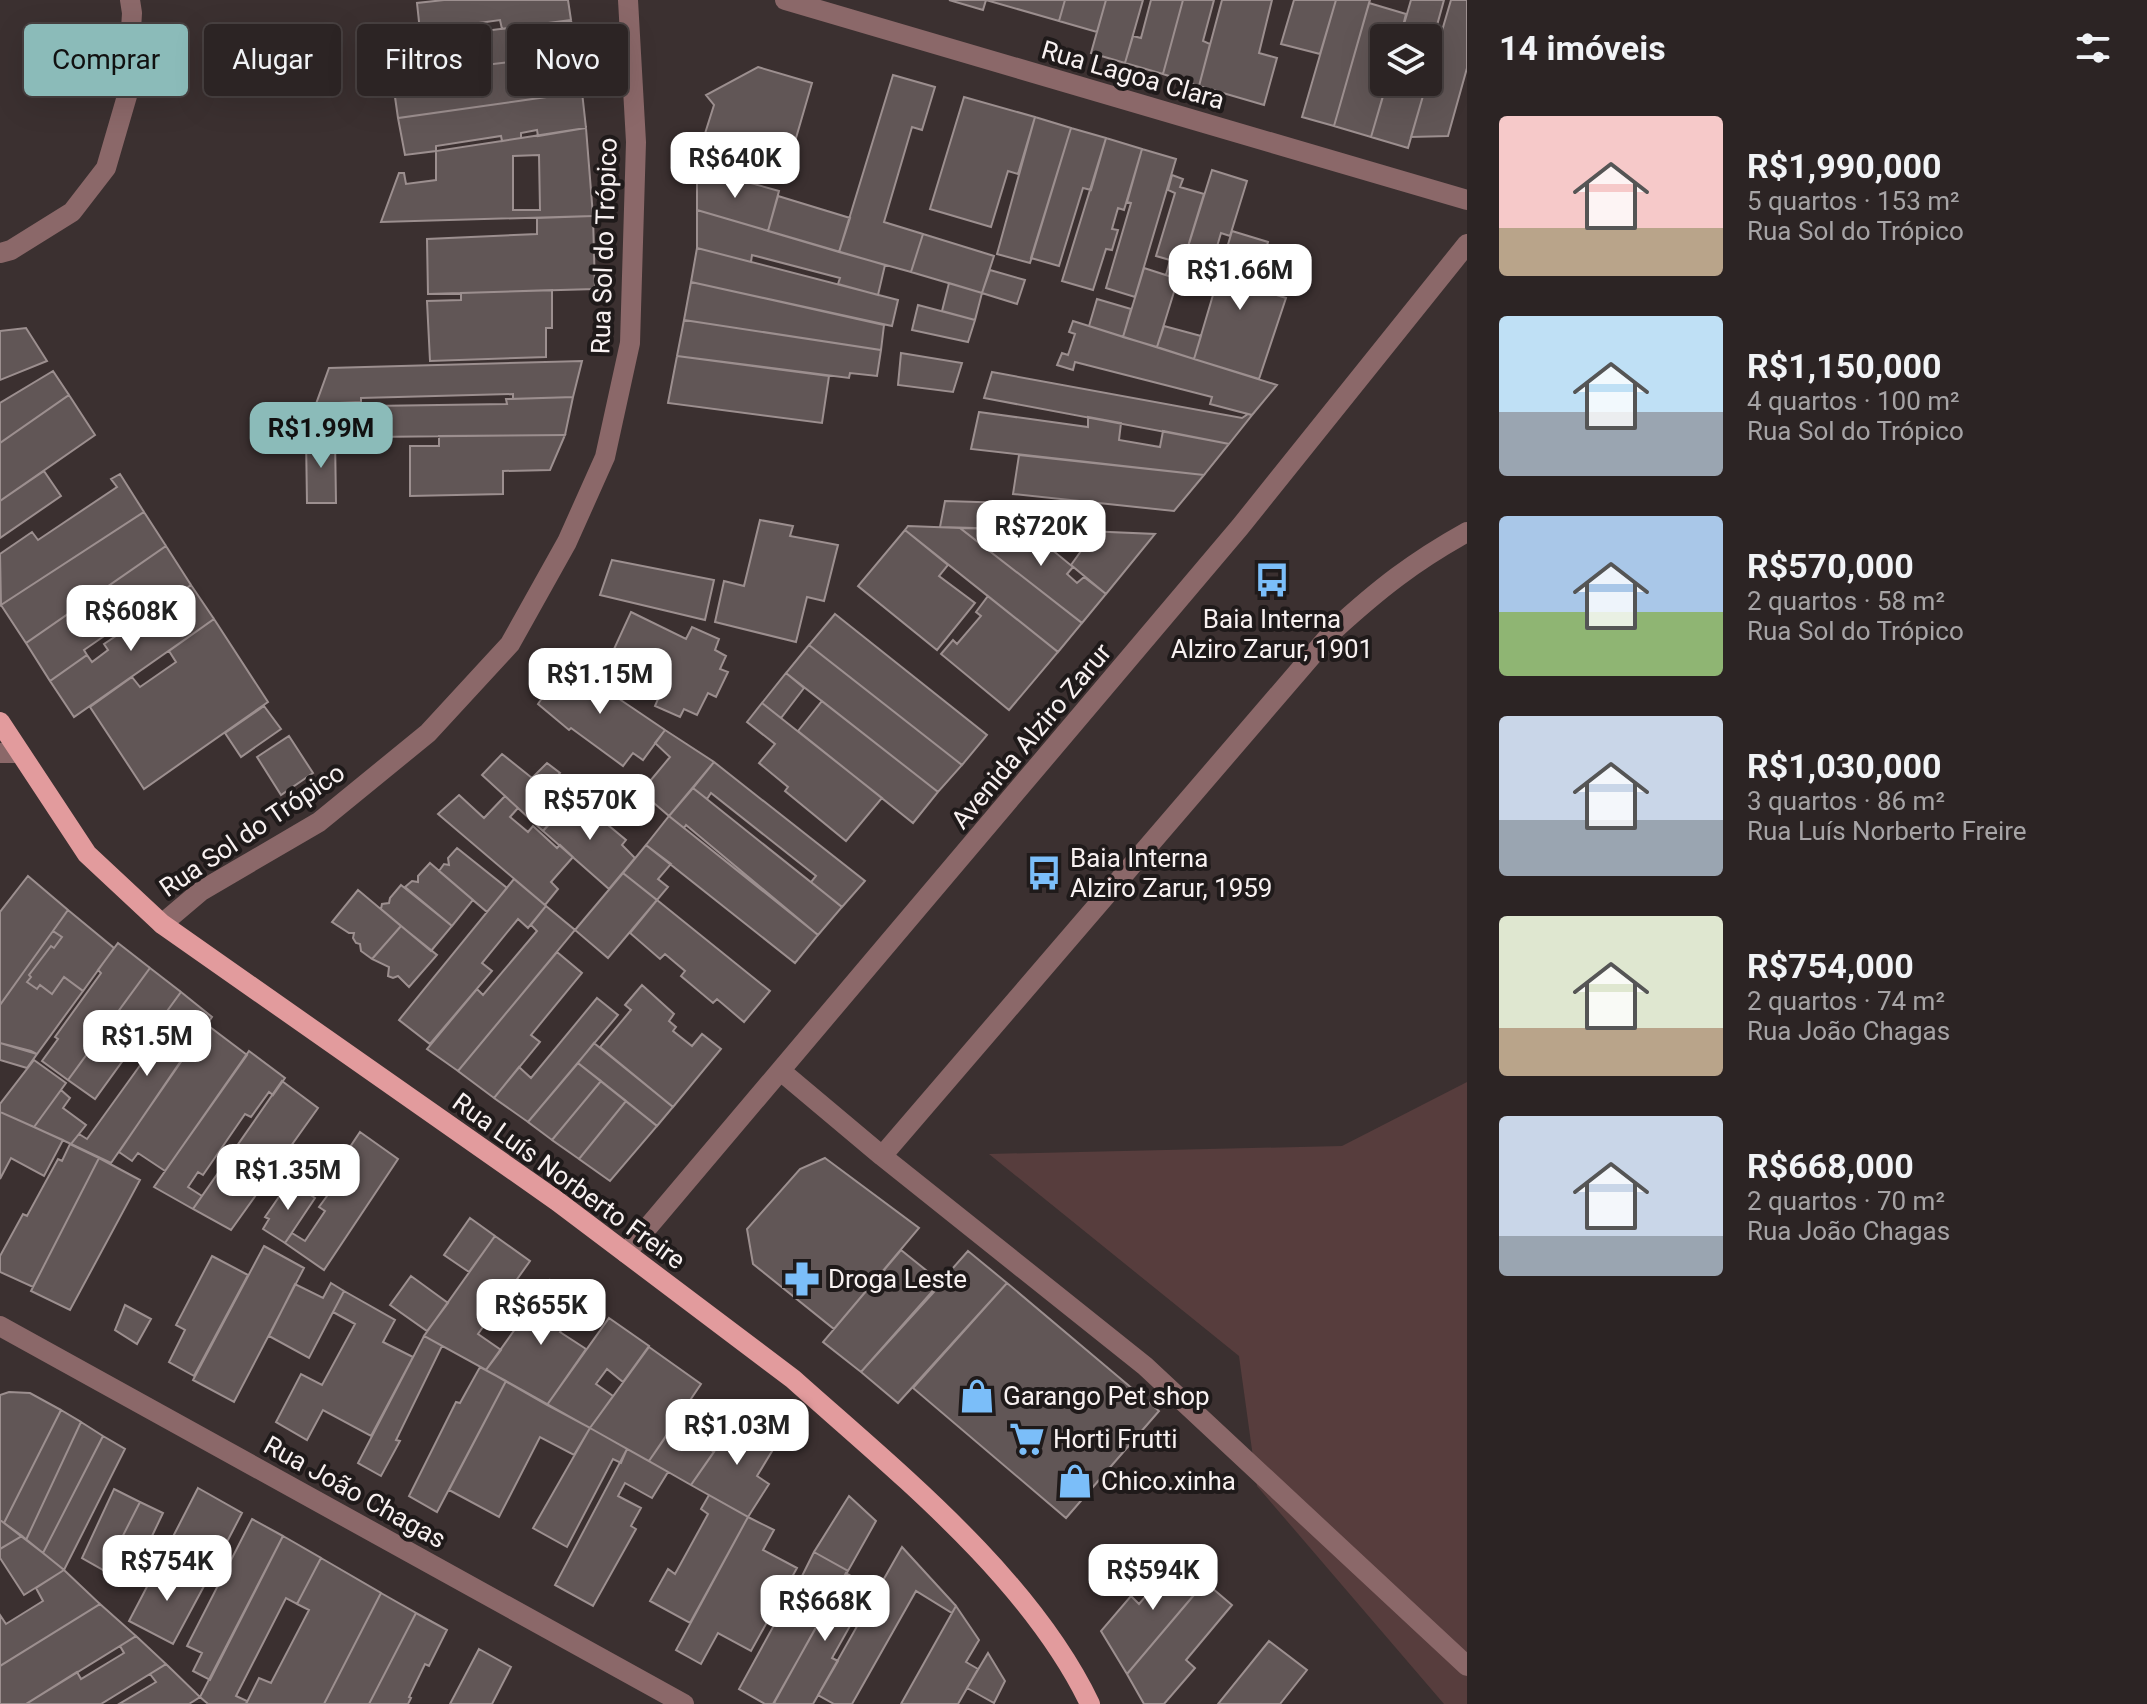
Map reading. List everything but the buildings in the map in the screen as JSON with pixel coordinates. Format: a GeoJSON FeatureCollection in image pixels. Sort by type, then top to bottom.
{"type":"FeatureCollection","features":[{"type":"Feature","properties":{"kind":"main road","name":"Rua Luís Norberto Freire"},"geometry":{"type":"LineString","coordinates":[[0,722],[9,753],[87,854],[162,924],[544,1192],[793,1379],[944,1517],[1021,1598],[1090,1704]]}},
{"type":"Feature","properties":{"kind":"street"},"geometry":{"type":"LineString","coordinates":[[0,253],[11,250],[72,212],[106,168],[127,96],[132,13],[130,0]]}},
{"type":"Feature","properties":{"kind":"street","name":"Rua Sol do Trópico"},"geometry":{"type":"LineString","coordinates":[[162,924],[201,891],[319,822],[428,733],[510,644],[567,542],[605,457],[630,343],[636,142],[628,0]]}},
{"type":"Feature","properties":{"kind":"street","name":"Rua Lagoa Clara"},"geometry":{"type":"LineString","coordinates":[[785,0],[1467,200]]}},
{"type":"Feature","properties":{"kind":"street","name":"Avenida Alziro Zarur"},"geometry":{"type":"LineString","coordinates":[[626,1253],[1240,527],[1467,244]]}},
{"type":"Feature","properties":{"kind":"street"},"geometry":{"type":"LineString","coordinates":[[882,1156],[1334,630],[1382,586],[1424,556],[1467,532]]}},
{"type":"Feature","properties":{"kind":"street"},"geometry":{"type":"LineString","coordinates":[[782,1072],[1145,1366],[1467,1666]]}},
{"type":"Feature","properties":{"kind":"street","name":"Rua João Chagas"},"geometry":{"type":"LineString","coordinates":[[0,1326],[684,1704]]}},
{"type":"Feature","properties":{"kind":"shaded area"},"geometry":{"type":"Polygon","coordinates":[[[1467,1082],[1467,1704],[1444,1704],[1257,1486],[1239,1356],[989,1154],[1342,1146],[1467,1082]]]}},
{"type":"Feature","properties":{"kind":"place","name":"Baia Interna Alziro Zarur, 1901"},"geometry":{"type":"Point","coordinates":[1272,580]}},
{"type":"Feature","properties":{"kind":"place","name":"Baia Interna Alziro Zarur, 1959"},"geometry":{"type":"Point","coordinates":[1044,873]}},
{"type":"Feature","properties":{"kind":"place","name":"Droga Leste"},"geometry":{"type":"Point","coordinates":[802,1279]}},
{"type":"Feature","properties":{"kind":"place","name":"Garango Pet shop"},"geometry":{"type":"Point","coordinates":[977,1396]}},
{"type":"Feature","properties":{"kind":"place","name":"Horti Frutti"},"geometry":{"type":"Point","coordinates":[1027,1439]}},
{"type":"Feature","properties":{"kind":"place","name":"Chico.xinha"},"geometry":{"type":"Point","coordinates":[1075,1481]}}]}
